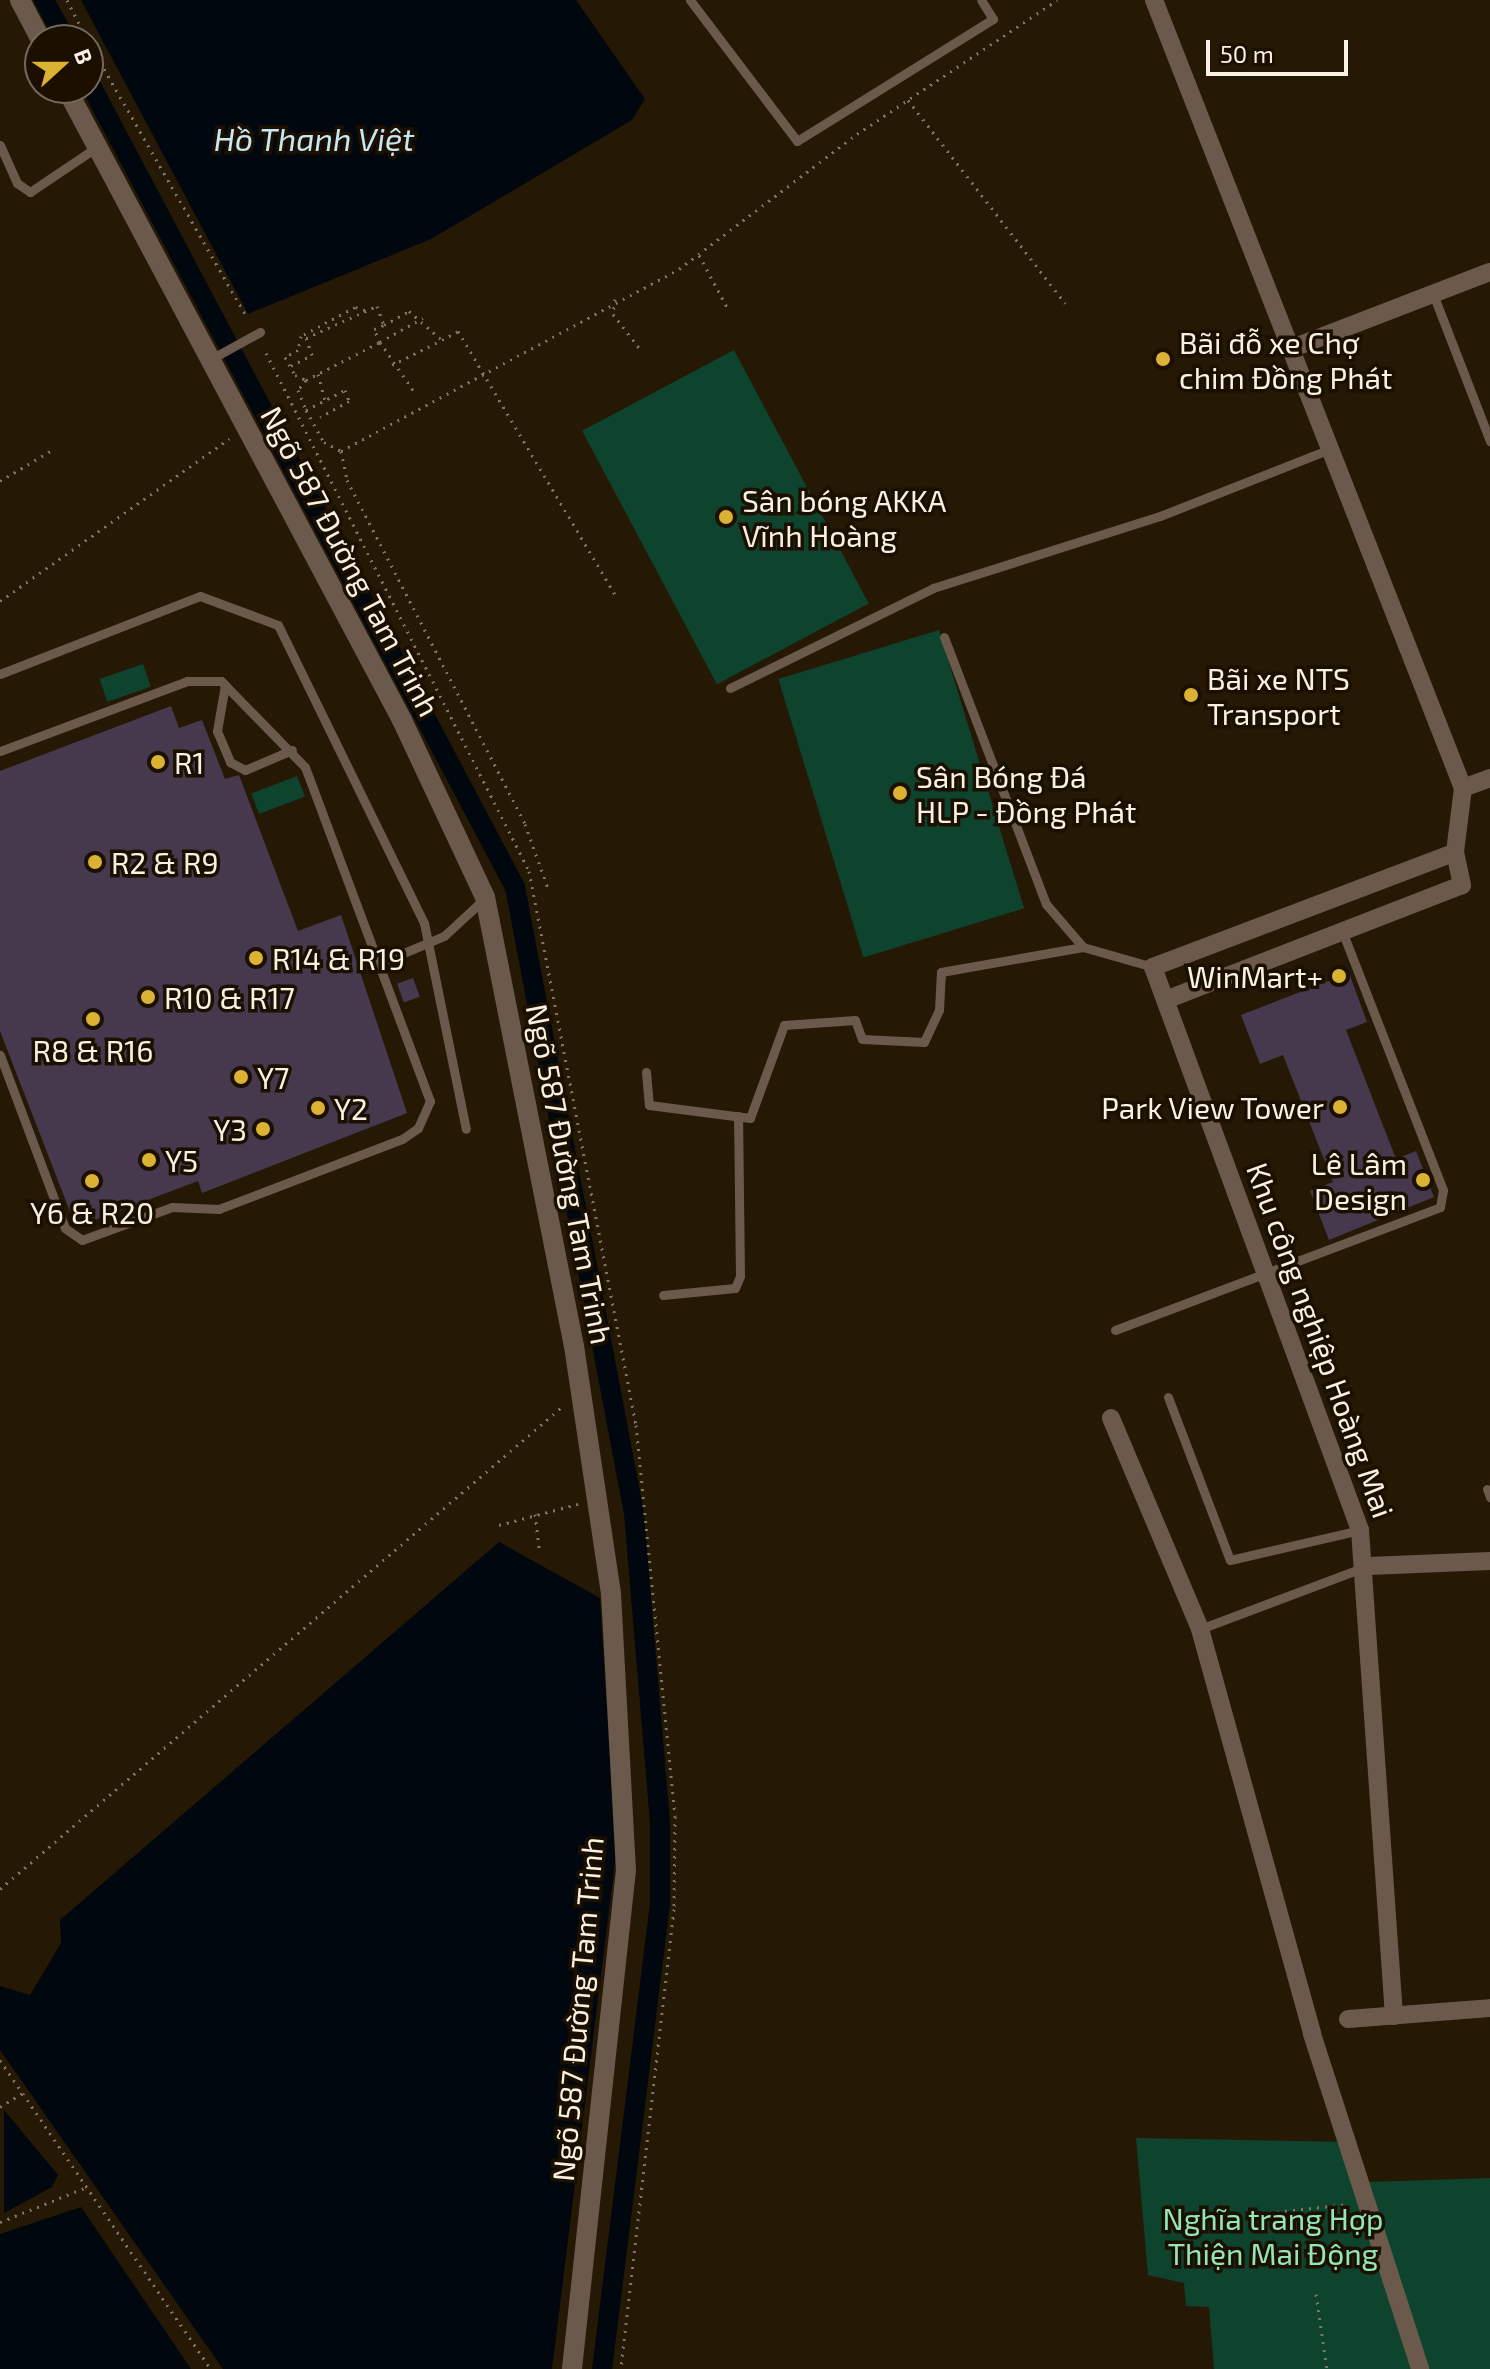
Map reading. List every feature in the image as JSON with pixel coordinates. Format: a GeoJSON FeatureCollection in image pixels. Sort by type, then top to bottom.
{"type":"FeatureCollection","features":[{"type":"Feature","properties":{"kind":"street"},"geometry":{"type":"LineString","coordinates":[[20,0],[33,24]]}},
{"type":"Feature","properties":{"kind":"street"},"geometry":{"type":"LineString","coordinates":[[1154,0],[1330,449],[1476,783],[1490,797]]}},
{"type":"Feature","properties":{"kind":"street","name":"Ngõ 587 Đường Tam Trinh"},"geometry":{"type":"LineString","coordinates":[[74,104],[213,357],[402,720],[485,897],[582,1389],[611,1594],[626,1870],[572,2369]]}},
{"type":"Feature","properties":{"kind":"street"},"geometry":{"type":"LineString","coordinates":[[1290,349],[1490,272]]}},
{"type":"Feature","properties":{"kind":"street"},"geometry":{"type":"LineString","coordinates":[[1165,1000],[1462,885],[1455,852],[1476,783]]}},
{"type":"Feature","properties":{"kind":"street"},"geometry":{"type":"LineString","coordinates":[[1153,967],[1455,852]]}},
{"type":"Feature","properties":{"kind":"street"},"geometry":{"type":"LineString","coordinates":[[1330,900],[1342,931]]}},
{"type":"Feature","properties":{"kind":"street","name":"Khu công nghiệp Hoàng Mai"},"geometry":{"type":"LineString","coordinates":[[1153,967],[1269,1274],[1360,1530],[1368,1566],[1394,2016]]}},
{"type":"Feature","properties":{"kind":"street"},"geometry":{"type":"LineString","coordinates":[[1111,1418],[1200,1629],[1264,1870],[1420,2369]]}},
{"type":"Feature","properties":{"kind":"street","name":"Khu công nghiệp Hoàng Mai"},"geometry":{"type":"LineString","coordinates":[[1368,1566],[1490,1561]]}},
{"type":"Feature","properties":{"kind":"street"},"geometry":{"type":"LineString","coordinates":[[1348,2019],[1490,2008]]}},
{"type":"Feature","properties":{"kind":"lane"},"geometry":{"type":"LineString","coordinates":[[690,0],[797,141],[993,19],[981,0]]}},
{"type":"Feature","properties":{"kind":"lane"},"geometry":{"type":"LineString","coordinates":[[0,145],[17,183],[30,192],[97,147]]}},
{"type":"Feature","properties":{"kind":"lane"},"geometry":{"type":"LineString","coordinates":[[1433,294],[1490,441]]}},
{"type":"Feature","properties":{"kind":"lane"},"geometry":{"type":"LineString","coordinates":[[213,357],[260,332]]}},
{"type":"Feature","properties":{"kind":"lane"},"geometry":{"type":"LineString","coordinates":[[730,688],[933,588],[1160,516],[1330,449]]}},
{"type":"Feature","properties":{"kind":"lane"},"geometry":{"type":"LineString","coordinates":[[0,674],[200,596],[278,625],[430,944],[466,1129]]}},
{"type":"Feature","properties":{"kind":"lane"},"geometry":{"type":"LineString","coordinates":[[944,637],[1046,904],[1083,947]]}},
{"type":"Feature","properties":{"kind":"lane"},"geometry":{"type":"LineString","coordinates":[[0,751],[187,681],[225,685],[292,750],[310,778],[428,1089],[418,1128],[219,1209],[172,1207],[94,1237],[71,1237],[0,1055]]}},
{"type":"Feature","properties":{"kind":"lane"},"geometry":{"type":"LineString","coordinates":[[225,685],[217,731],[230,762],[245,770],[292,750]]}},
{"type":"Feature","properties":{"kind":"lane"},"geometry":{"type":"LineString","coordinates":[[380,963],[430,944],[469,920],[485,897]]}},
{"type":"Feature","properties":{"kind":"lane"},"geometry":{"type":"LineString","coordinates":[[1115,1330],[1435,1211],[1444,1199],[1342,931]]}},
{"type":"Feature","properties":{"kind":"lane"},"geometry":{"type":"LineString","coordinates":[[646,1072],[649,1105],[750,1118],[784,1025],[855,1020],[862,1039],[924,1042],[939,1010],[941,972],[1083,947],[1153,967]]}},
{"type":"Feature","properties":{"kind":"lane"},"geometry":{"type":"LineString","coordinates":[[663,1295],[735,1288],[740,1276],[738,1116]]}},
{"type":"Feature","properties":{"kind":"lane"},"geometry":{"type":"LineString","coordinates":[[1168,1397],[1230,1560],[1360,1530]]}},
{"type":"Feature","properties":{"kind":"lane"},"geometry":{"type":"LineString","coordinates":[[1200,1629],[1368,1566]]}},
{"type":"Feature","properties":{"kind":"lane"},"geometry":{"type":"LineString","coordinates":[[1490,2008],[1490,2024]]}},
{"type":"Feature","properties":{"kind":"path"},"geometry":{"type":"LineString","coordinates":[[67,0],[80,24]]}},
{"type":"Feature","properties":{"kind":"path"},"geometry":{"type":"LineString","coordinates":[[341,451],[483,370],[699,255],[908,100],[1057,0]]}},
{"type":"Feature","properties":{"kind":"path"},"geometry":{"type":"LineString","coordinates":[[104,68],[245,314]]}},
{"type":"Feature","properties":{"kind":"path"},"geometry":{"type":"LineString","coordinates":[[908,100],[1065,303]]}},
{"type":"Feature","properties":{"kind":"path"},"geometry":{"type":"LineString","coordinates":[[699,255],[727,307]]}},
{"type":"Feature","properties":{"kind":"path"},"geometry":{"type":"LineString","coordinates":[[615,299],[613,314],[640,349]]}},
{"type":"Feature","properties":{"kind":"path"},"geometry":{"type":"LineString","coordinates":[[291,366],[312,355],[306,338],[365,310],[377,306],[390,337],[423,318]]}},
{"type":"Feature","properties":{"kind":"path"},"geometry":{"type":"LineString","coordinates":[[306,380],[285,357],[298,350],[301,336],[340,313],[365,310]]}},
{"type":"Feature","properties":{"kind":"path"},"geometry":{"type":"LineString","coordinates":[[415,393],[392,365],[374,329],[409,311],[423,318],[442,340]]}},
{"type":"Feature","properties":{"kind":"path"},"geometry":{"type":"LineString","coordinates":[[392,365],[458,331],[616,596]]}},
{"type":"Feature","properties":{"kind":"path"},"geometry":{"type":"LineString","coordinates":[[341,451],[324,442],[298,390],[306,380],[380,342]]}},
{"type":"Feature","properties":{"kind":"path"},"geometry":{"type":"LineString","coordinates":[[318,374],[325,400]]}},
{"type":"Feature","properties":{"kind":"path"},"geometry":{"type":"LineString","coordinates":[[306,410],[345,390],[349,401],[320,417]]}},
{"type":"Feature","properties":{"kind":"path"},"geometry":{"type":"LineString","coordinates":[[0,601],[247,426]]}},
{"type":"Feature","properties":{"kind":"path"},"geometry":{"type":"LineString","coordinates":[[0,481],[54,449]]}},
{"type":"Feature","properties":{"kind":"path"},"geometry":{"type":"LineString","coordinates":[[341,451],[347,480],[525,824],[549,891]]}},
{"type":"Feature","properties":{"kind":"path"},"geometry":{"type":"LineString","coordinates":[[0,1889],[582,1389]]}},
{"type":"Feature","properties":{"kind":"path"},"geometry":{"type":"LineString","coordinates":[[499,1525],[597,1499]]}},
{"type":"Feature","properties":{"kind":"path"},"geometry":{"type":"LineString","coordinates":[[535,1514],[540,1552]]}},
{"type":"Feature","properties":{"kind":"path"},"geometry":{"type":"LineString","coordinates":[[0,2060],[211,2369]]}},
{"type":"Feature","properties":{"kind":"path"},"geometry":{"type":"LineString","coordinates":[[0,2107],[22,2093]]}},
{"type":"Feature","properties":{"kind":"path"},"geometry":{"type":"LineString","coordinates":[[0,2222],[87,2187]]}},
{"type":"Feature","properties":{"kind":"path"},"geometry":{"type":"LineString","coordinates":[[1174,2223],[1367,2202]]}},
{"type":"Feature","properties":{"kind":"path"},"geometry":{"type":"LineString","coordinates":[[1316,2294],[1327,2369]]}},
{"type":"Feature","properties":{"kind":"green space","name":"Sân bóng AKKA Vĩnh Hoàng"},"geometry":{"type":"Polygon","coordinates":[[[734,350],[869,603],[717,684],[582,431],[734,350]]]}},
{"type":"Feature","properties":{"kind":"green space","name":"Sân Bóng Đá HLP - Đồng Phát"},"geometry":{"type":"Polygon","coordinates":[[[939,630],[1024,908],[863,957],[778,679],[939,630]]]}},
{"type":"Feature","properties":{"kind":"green space"},"geometry":{"type":"Polygon","coordinates":[[[143,664],[151,687],[107,702],[100,679],[143,664]]]}},
{"type":"Feature","properties":{"kind":"green space"},"geometry":{"type":"Polygon","coordinates":[[[297,776],[305,797],[259,814],[251,794],[297,776]]]}},
{"type":"Feature","properties":{"kind":"green space","name":"Nghĩa trang Hợp Thiện Mai Động"},"geometry":{"type":"Polygon","coordinates":[[[1136,2138],[1344,2142],[1413,2369],[1214,2369],[1209,2307],[1186,2306],[1184,2283],[1148,2275],[1136,2138]]]}},
{"type":"Feature","properties":{"kind":"green space"},"geometry":{"type":"Polygon","coordinates":[[[1490,2178],[1490,2369],[1426,2369],[1368,2182],[1490,2178]]]}},
{"type":"Feature","properties":{"kind":"water","name":"Hồ Thanh Việt"},"geometry":{"type":"Polygon","coordinates":[[[81,0],[576,0],[645,99],[632,120],[431,239],[248,314],[104,43],[104,24],[94,24],[81,0]]]}},
{"type":"Feature","properties":{"kind":"water"},"geometry":{"type":"Polygon","coordinates":[[[499,1542],[600,1598],[616,1854],[552,2369],[223,2369],[0,2050],[0,1986],[30,1995],[61,1943],[60,1920],[499,1542]]]}},
{"type":"Feature","properties":{"kind":"water"},"geometry":{"type":"Polygon","coordinates":[[[4,2110],[58,2175],[52,2187],[4,2213],[4,2110]]]}},
{"type":"Feature","properties":{"kind":"water"},"geometry":{"type":"Polygon","coordinates":[[[81,2207],[191,2369],[0,2369],[0,2234],[81,2207]]]}},
{"type":"Feature","properties":{"kind":"building"},"geometry":{"type":"Polygon","coordinates":[[[171,706],[179,728],[202,720],[225,779],[239,775],[298,931],[341,915],[407,1113],[202,1193],[198,1181],[76,1227],[0,1031],[0,771],[171,706]]]}},
{"type":"Feature","properties":{"kind":"building","name":"Park View Tower"},"geometry":{"type":"Polygon","coordinates":[[[1349,973],[1367,1022],[1346,1030],[1396,1159],[1416,1151],[1434,1197],[1329,1240],[1310,1191],[1333,1182],[1283,1055],[1260,1064],[1241,1015],[1349,973]]]}},
{"type":"Feature","properties":{"kind":"building"},"geometry":{"type":"Polygon","coordinates":[[[413,978],[420,997],[404,1003],[397,984],[413,978]]]}},
{"type":"Feature","properties":{"kind":"waterway"},"geometry":{"type":"LineString","coordinates":[[44,0],[57,24]]}},
{"type":"Feature","properties":{"kind":"waterway"},"geometry":{"type":"LineString","coordinates":[[101,104],[515,887],[634,1513],[660,1822],[660,1904],[602,2369]]}},
{"type":"Feature","properties":{"kind":"place","name":"Bãi đỗ xe Chợ chim Đồng Phát"},"geometry":{"type":"Point","coordinates":[1163,359]}},
{"type":"Feature","properties":{"kind":"place","name":"Sân bóng AKKA Vĩnh Hoàng"},"geometry":{"type":"Point","coordinates":[726,517]}},
{"type":"Feature","properties":{"kind":"place","name":"Bãi xe NTS Transport"},"geometry":{"type":"Point","coordinates":[1191,695]}},
{"type":"Feature","properties":{"kind":"place","name":"R1"},"geometry":{"type":"Point","coordinates":[158,762]}},
{"type":"Feature","properties":{"kind":"place","name":"Sân Bóng Đá HLP - Đồng Phát"},"geometry":{"type":"Point","coordinates":[900,793]}},
{"type":"Feature","properties":{"kind":"place","name":"R2 & R9"},"geometry":{"type":"Point","coordinates":[95,862]}},
{"type":"Feature","properties":{"kind":"place","name":"R14 & R19"},"geometry":{"type":"Point","coordinates":[256,958]}},
{"type":"Feature","properties":{"kind":"place","name":"WinMart+"},"geometry":{"type":"Point","coordinates":[1339,976]}},
{"type":"Feature","properties":{"kind":"place","name":"R10 & R17"},"geometry":{"type":"Point","coordinates":[148,997]}},
{"type":"Feature","properties":{"kind":"place","name":"R8 & R16"},"geometry":{"type":"Point","coordinates":[93,1019]}},
{"type":"Feature","properties":{"kind":"place","name":"Y7"},"geometry":{"type":"Point","coordinates":[241,1077]}},
{"type":"Feature","properties":{"kind":"place","name":"Park View Tower"},"geometry":{"type":"Point","coordinates":[1340,1107]}},
{"type":"Feature","properties":{"kind":"place","name":"Y2"},"geometry":{"type":"Point","coordinates":[318,1108]}},
{"type":"Feature","properties":{"kind":"place","name":"Y3"},"geometry":{"type":"Point","coordinates":[263,1129]}},
{"type":"Feature","properties":{"kind":"place","name":"Y5"},"geometry":{"type":"Point","coordinates":[149,1160]}},
{"type":"Feature","properties":{"kind":"place","name":"Lê Lâm Design"},"geometry":{"type":"Point","coordinates":[1423,1180]}},
{"type":"Feature","properties":{"kind":"place","name":"Y6 & R20"},"geometry":{"type":"Point","coordinates":[92,1181]}}]}
